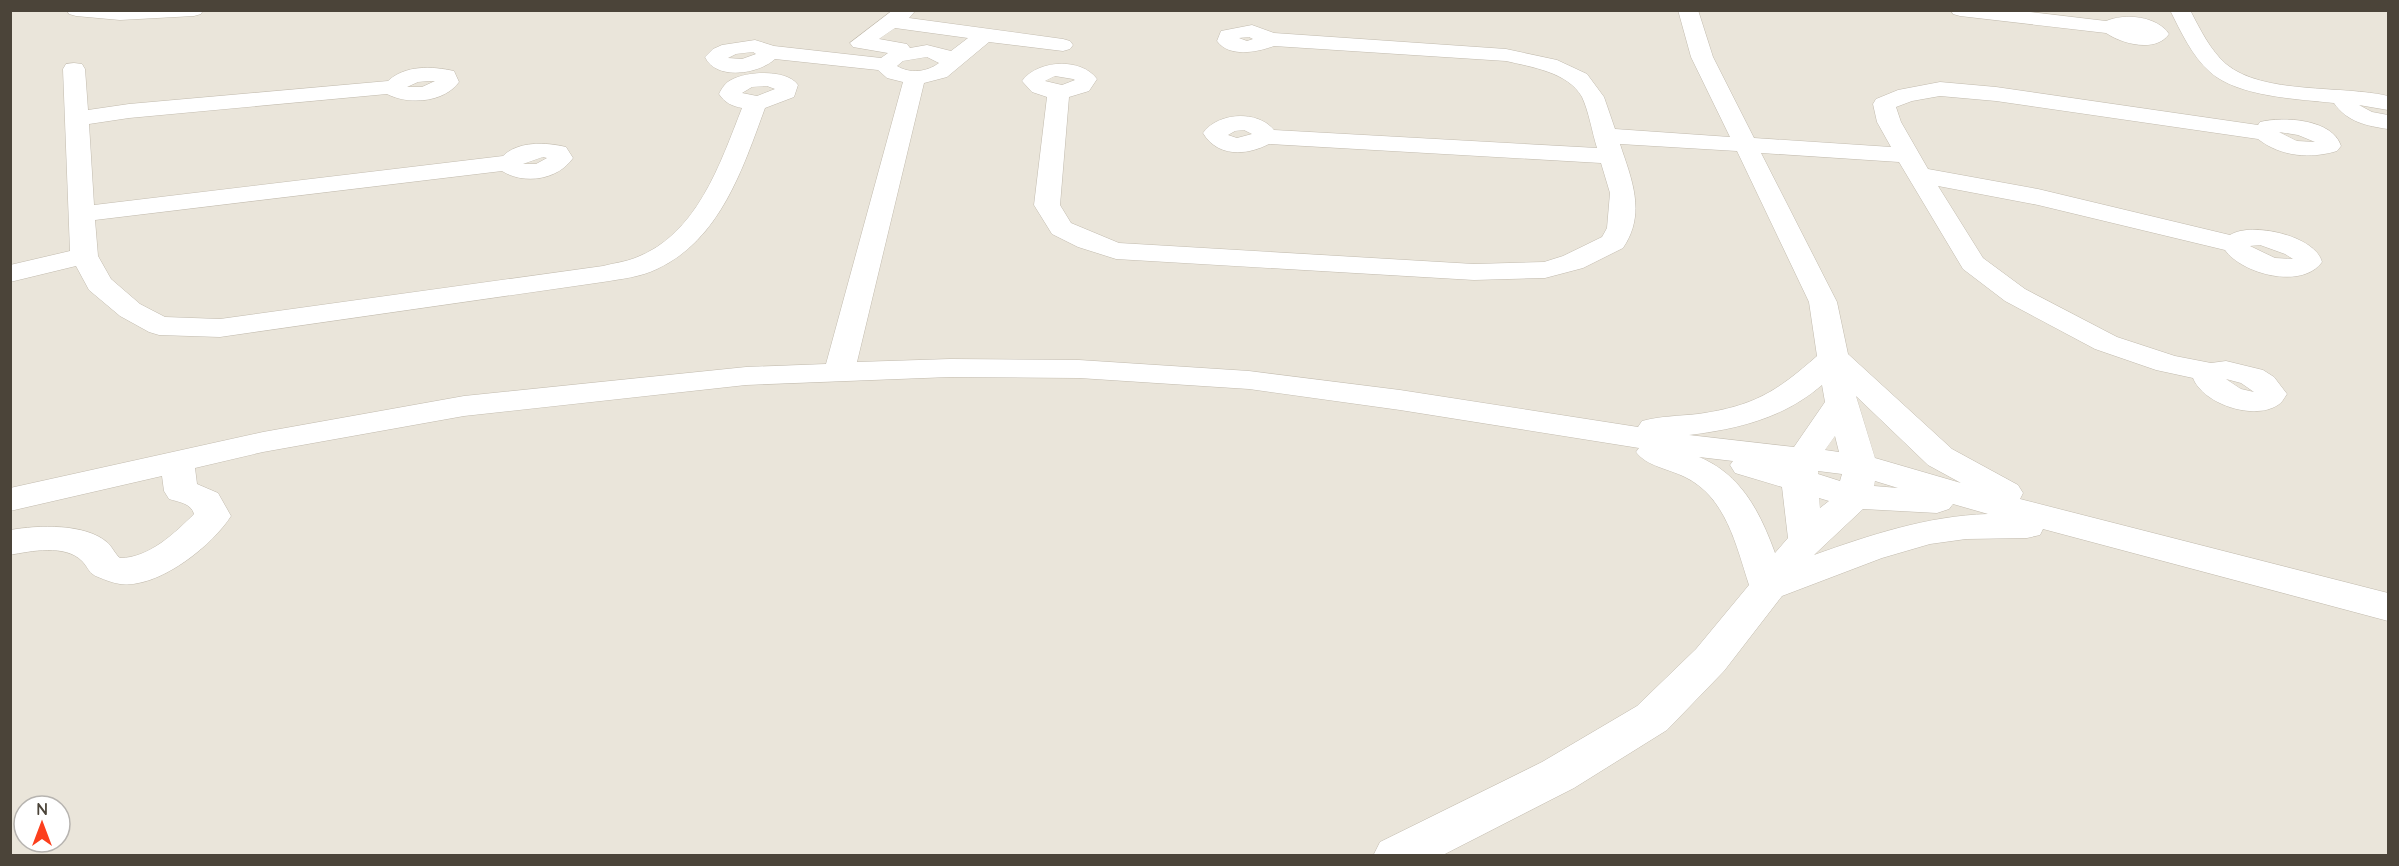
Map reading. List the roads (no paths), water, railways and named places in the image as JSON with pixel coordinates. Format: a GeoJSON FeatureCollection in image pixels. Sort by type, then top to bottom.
{"type":"FeatureCollection","features":[{"type":"Feature","properties":{"kind":"street"},"geometry":{"type":"LineString","coordinates":[[76,10],[93,14],[194,10]]}},
{"type":"Feature","properties":{"kind":"street"},"geometry":{"type":"LineString","coordinates":[[1688,10],[1702,57],[1823,302],[1858,481]]}},
{"type":"Feature","properties":{"kind":"street"},"geometry":{"type":"LineString","coordinates":[[1960,10],[2112,28]]}},
{"type":"Feature","properties":{"kind":"street"},"geometry":{"type":"LineString","coordinates":[[2180,10],[2204,52],[2226,74],[2248,84],[2388,103]]}},
{"type":"Feature","properties":{"kind":"street"},"geometry":{"type":"LineString","coordinates":[[896,61],[860,43],[899,16],[985,35],[1063,45]]}},
{"type":"Feature","properties":{"kind":"street"},"geometry":{"type":"LineString","coordinates":[[768,52],[896,61],[944,70],[953,56],[985,35]]}},
{"type":"Feature","properties":{"kind":"street"},"geometry":{"type":"LineString","coordinates":[[1059,91],[1047,205],[1061,228],[1116,251],[1474,272],[1545,270],[1573,262],[1613,242],[1620,228],[1623,193],[1593,97],[1579,79],[1549,65],[1506,55],[1267,39]]}},
{"type":"Feature","properties":{"kind":"street"},"geometry":{"type":"LineString","coordinates":[[839,372],[896,61]]}},
{"type":"Feature","properties":{"kind":"street"},"geometry":{"type":"LineString","coordinates":[[74,69],[84,256],[99,284],[130,310],[159,326],[220,328],[603,274],[647,263],[683,241],[728,175],[756,102]]}},
{"type":"Feature","properties":{"kind":"street"},"geometry":{"type":"LineString","coordinates":[[77,119],[129,111],[394,87]]}},
{"type":"Feature","properties":{"kind":"street"},"geometry":{"type":"LineString","coordinates":[[2212,373],[2167,363],[2106,343],[2015,295],[1973,263],[1913,165],[1889,122],[1884,104],[1906,95],[1940,89],[1996,94],[2265,132]]}},
{"type":"Feature","properties":{"kind":"street"},"geometry":{"type":"LineString","coordinates":[[2353,99],[2344,103],[2351,111],[2388,122]]}},
{"type":"Feature","properties":{"kind":"street"},"geometry":{"type":"LineString","coordinates":[[1264,137],[1609,146],[1746,145],[1913,165],[1998,188],[2235,244]]}},
{"type":"Feature","properties":{"kind":"street"},"geometry":{"type":"LineString","coordinates":[[82,214],[510,163]]}},
{"type":"Feature","properties":{"kind":"street"},"geometry":{"type":"LineString","coordinates":[[10,274],[84,256]]}},
{"type":"Feature","properties":{"kind":"street"},"geometry":{"type":"LineString","coordinates":[[1598,431],[1664,428],[1719,420],[1773,405],[1834,358]]}},
{"type":"Feature","properties":{"kind":"street"},"geometry":{"type":"LineString","coordinates":[[1834,358],[1940,457],[2062,522]]}},
{"type":"Feature","properties":{"kind":"street"},"geometry":{"type":"LineString","coordinates":[[10,500],[263,442],[464,406],[746,376],[950,368],[1079,369],[1249,380],[1400,399],[1685,445],[1858,481],[1990,503],[2388,607]]}},
{"type":"Feature","properties":{"kind":"street"},"geometry":{"type":"LineString","coordinates":[[1806,540],[1801,469],[1841,402]]}},
{"type":"Feature","properties":{"kind":"street"},"geometry":{"type":"LineString","coordinates":[[1598,431],[1708,476],[1728,493],[1747,526],[1768,587]]}},
{"type":"Feature","properties":{"kind":"street"},"geometry":{"type":"LineString","coordinates":[[10,543],[31,538],[65,540],[93,550],[105,566],[120,572],[136,571],[165,557],[199,531],[213,516],[210,506],[201,496],[181,491],[177,462]]}},
{"type":"Feature","properties":{"kind":"street"},"geometry":{"type":"LineString","coordinates":[[1396,855],[1558,775],[1652,718],[1710,660],[1806,540],[1858,481]]}},
{"type":"Feature","properties":{"kind":"street"},"geometry":{"type":"LineString","coordinates":[[1768,587],[1845,558],[1930,532],[1979,525],[2027,526],[2062,522]]}}]}
